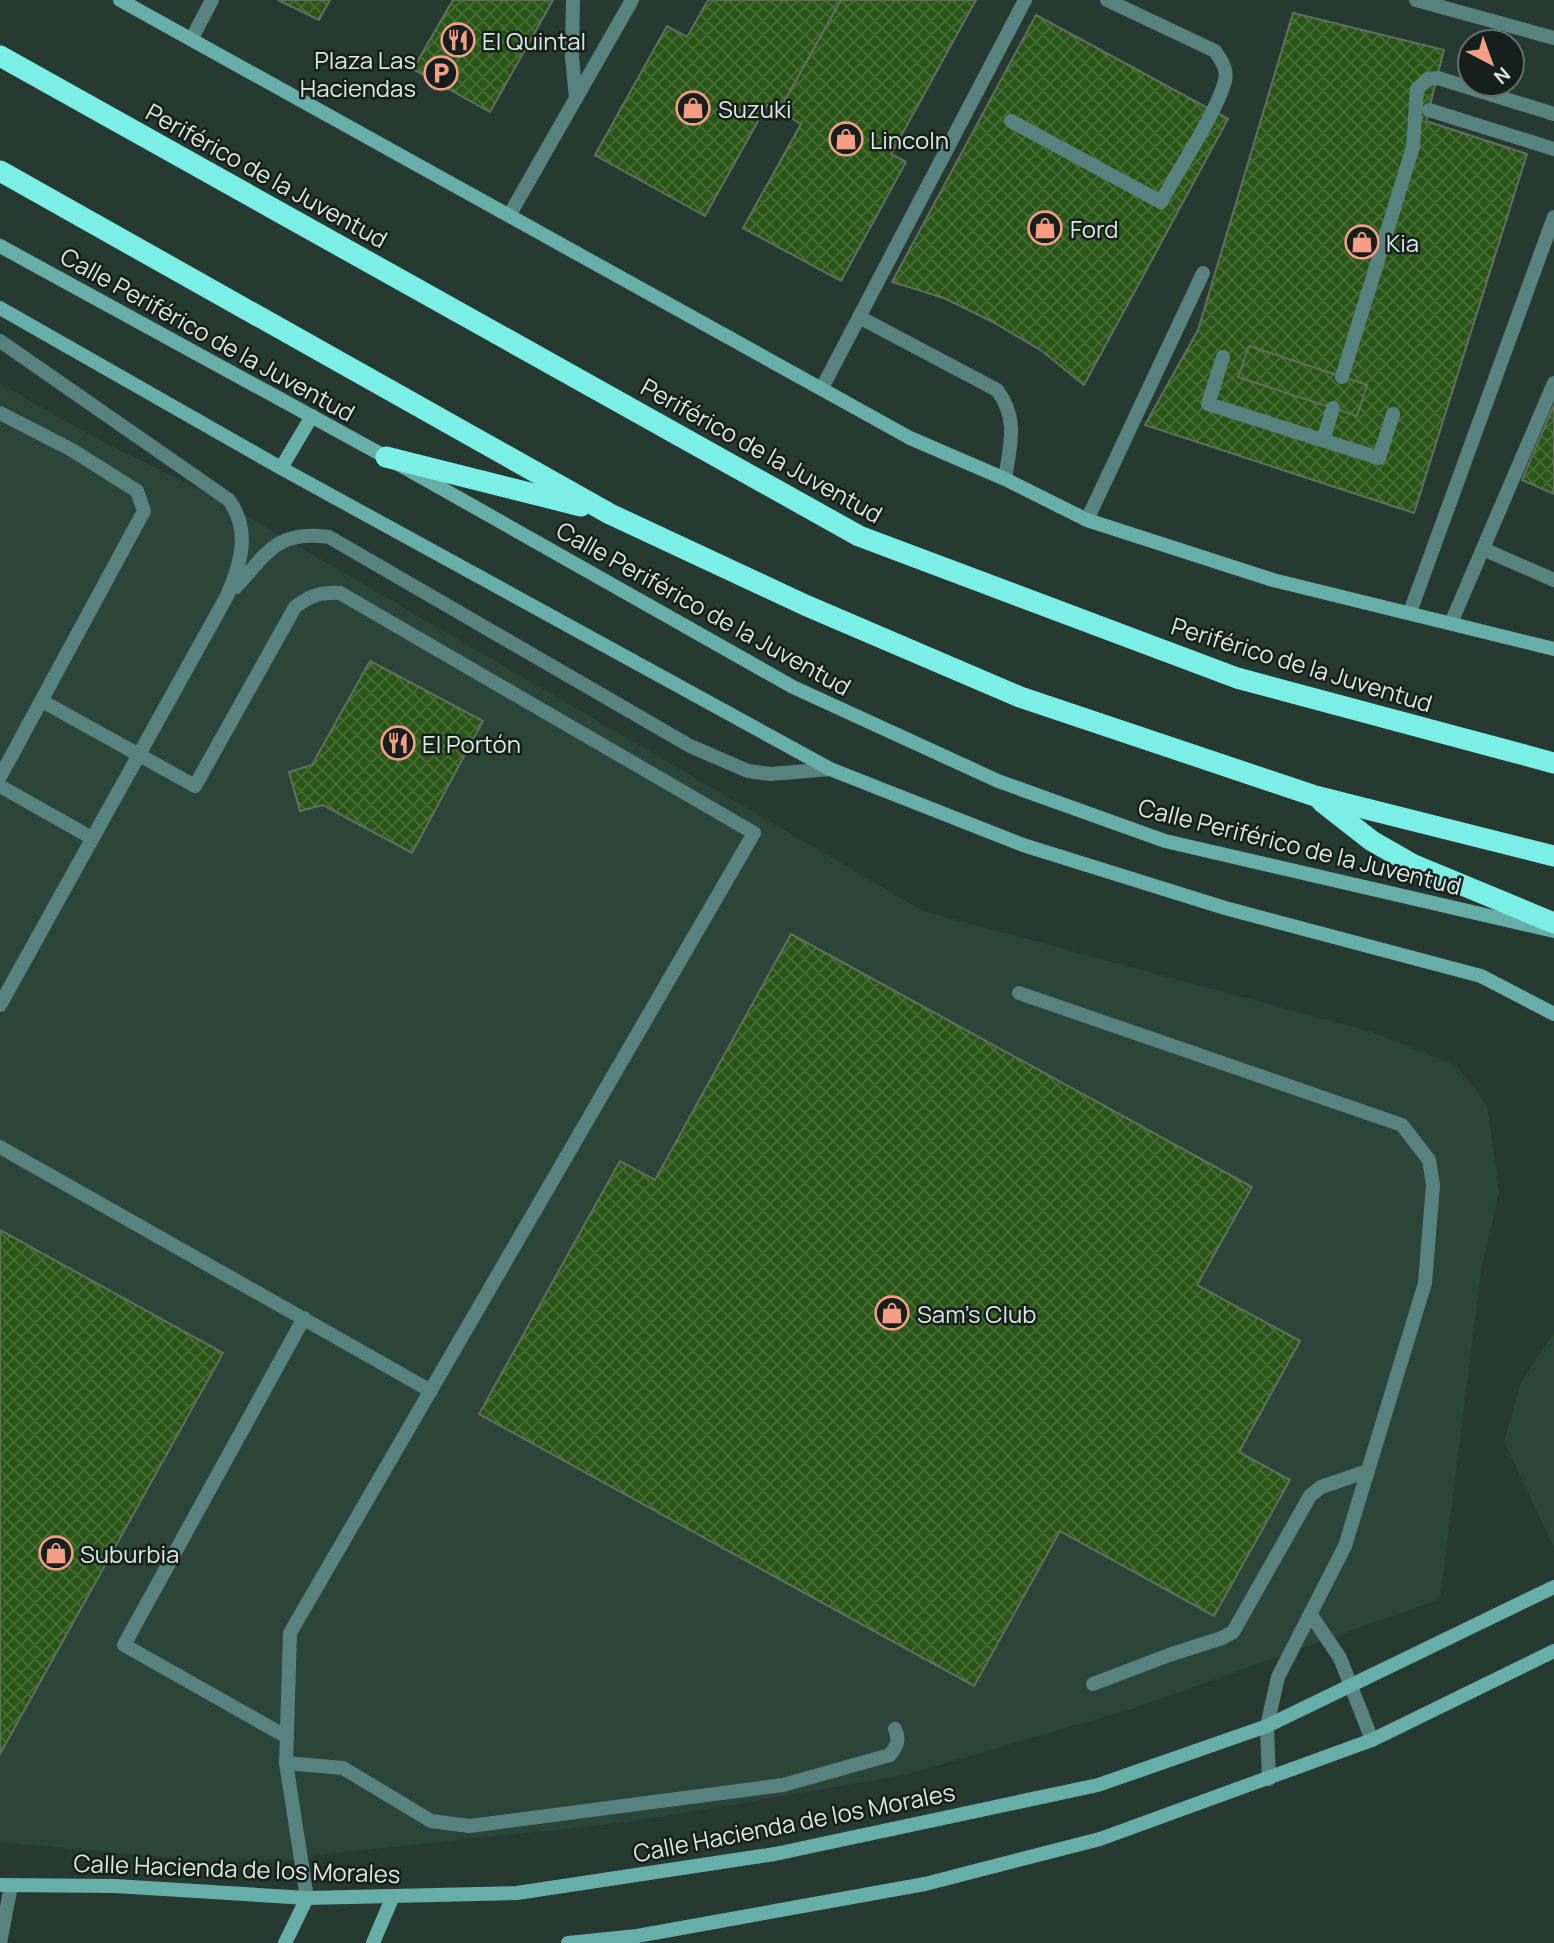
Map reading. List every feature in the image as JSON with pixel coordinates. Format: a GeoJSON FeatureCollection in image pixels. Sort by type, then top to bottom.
{"type":"FeatureCollection","features":[{"type":"Feature","properties":{"kind":"highway","name":"Periférico de la Juventud"},"geometry":{"type":"LineString","coordinates":[[0,56],[859,536],[1237,678],[1554,763]]}},
{"type":"Feature","properties":{"kind":"highway"},"geometry":{"type":"LineString","coordinates":[[0,171],[610,514],[805,605],[1020,698],[1315,796],[1554,856]]}},
{"type":"Feature","properties":{"kind":"highway"},"geometry":{"type":"LineString","coordinates":[[386,457],[610,514]]}},
{"type":"Feature","properties":{"kind":"highway"},"geometry":{"type":"LineString","coordinates":[[1315,796],[1372,841],[1414,865],[1554,923]]}},
{"type":"Feature","properties":{"kind":"street"},"geometry":{"type":"LineString","coordinates":[[120,0],[910,438],[1005,479],[1087,520],[1273,580],[1554,649]]}},
{"type":"Feature","properties":{"kind":"street"},"geometry":{"type":"LineString","coordinates":[[192,38],[212,0]]}},
{"type":"Feature","properties":{"kind":"street"},"geometry":{"type":"LineString","coordinates":[[573,0],[572,57],[576,99]]}},
{"type":"Feature","properties":{"kind":"street"},"geometry":{"type":"LineString","coordinates":[[510,214],[632,0]]}},
{"type":"Feature","properties":{"kind":"street"},"geometry":{"type":"LineString","coordinates":[[822,388],[1025,0]]}},
{"type":"Feature","properties":{"kind":"street"},"geometry":{"type":"LineString","coordinates":[[1011,121],[1161,202],[1212,110],[1226,79],[1224,65],[1215,51],[1107,0]]}},
{"type":"Feature","properties":{"kind":"street"},"geometry":{"type":"LineString","coordinates":[[1416,0],[1554,38]]}},
{"type":"Feature","properties":{"kind":"street"},"geometry":{"type":"LineString","coordinates":[[1342,377],[1413,146],[1417,89],[1428,79],[1438,78],[1554,114]]}},
{"type":"Feature","properties":{"kind":"street"},"geometry":{"type":"LineString","coordinates":[[1429,110],[1554,149]]}},
{"type":"Feature","properties":{"kind":"street"},"geometry":{"type":"LineString","coordinates":[[1409,612],[1554,217]]}},
{"type":"Feature","properties":{"kind":"street","name":"Calle Periférico de la Juventud"},"geometry":{"type":"LineString","coordinates":[[0,246],[386,457],[793,687],[998,781],[1166,841],[1554,931]]}},
{"type":"Feature","properties":{"kind":"street"},"geometry":{"type":"LineString","coordinates":[[1087,520],[1203,273]]}},
{"type":"Feature","properties":{"kind":"street"},"geometry":{"type":"LineString","coordinates":[[0,308],[281,468],[830,769],[1023,845],[1224,908],[1480,976],[1554,1014]]}},
{"type":"Feature","properties":{"kind":"street"},"geometry":{"type":"LineString","coordinates":[[859,317],[997,390],[1007,404],[1014,424],[1005,479]]}},
{"type":"Feature","properties":{"kind":"street"},"geometry":{"type":"LineString","coordinates":[[0,341],[229,500],[240,515],[243,532],[240,567],[228,596],[0,1005]]}},
{"type":"Feature","properties":{"kind":"street"},"geometry":{"type":"LineString","coordinates":[[1223,357],[1208,404],[1379,458],[1394,414]]}},
{"type":"Feature","properties":{"kind":"street"},"geometry":{"type":"LineString","coordinates":[[1451,623],[1554,383]]}},
{"type":"Feature","properties":{"kind":"street"},"geometry":{"type":"LineString","coordinates":[[1323,440],[1333,408]]}},
{"type":"Feature","properties":{"kind":"street"},"geometry":{"type":"LineString","coordinates":[[0,413],[72,450],[137,491],[143,502],[142,520],[0,777]]}},
{"type":"Feature","properties":{"kind":"street"},"geometry":{"type":"LineString","coordinates":[[281,468],[312,416]]}},
{"type":"Feature","properties":{"kind":"street"},"geometry":{"type":"LineString","coordinates":[[228,596],[285,539],[300,534],[329,537],[690,746],[748,771],[771,774],[830,769]]}},
{"type":"Feature","properties":{"kind":"street"},"geometry":{"type":"LineString","coordinates":[[1483,549],[1554,580]]}},
{"type":"Feature","properties":{"kind":"street"},"geometry":{"type":"LineString","coordinates":[[42,701],[195,786],[295,607],[309,596],[323,592],[340,593],[754,833],[290,1633],[286,1763],[307,1898],[285,1943]]}},
{"type":"Feature","properties":{"kind":"street"},"geometry":{"type":"LineString","coordinates":[[0,786],[92,838]]}},
{"type":"Feature","properties":{"kind":"street"},"geometry":{"type":"LineString","coordinates":[[1020,993],[1402,1125],[1429,1160],[1433,1185],[1425,1283],[1345,1546],[1279,1677],[1267,1726],[1269,1779]]}},
{"type":"Feature","properties":{"kind":"street"},"geometry":{"type":"LineString","coordinates":[[0,1147],[431,1391]]}},
{"type":"Feature","properties":{"kind":"street"},"geometry":{"type":"LineString","coordinates":[[286,1737],[124,1645],[304,1318]]}},
{"type":"Feature","properties":{"kind":"street"},"geometry":{"type":"LineString","coordinates":[[1093,1684],[1169,1654],[1222,1639],[1233,1632],[1310,1496],[1321,1487],[1368,1471]]}},
{"type":"Feature","properties":{"kind":"street","name":"Calle Hacienda de los Morales"},"geometry":{"type":"LineString","coordinates":[[6,1886],[115,1886],[307,1898],[517,1892],[775,1854],[1098,1785],[1267,1726],[1354,1687],[1554,1587]]}},
{"type":"Feature","properties":{"kind":"street"},"geometry":{"type":"LineString","coordinates":[[1311,1615],[1340,1658],[1354,1687],[1372,1740]]}},
{"type":"Feature","properties":{"kind":"street"},"geometry":{"type":"LineString","coordinates":[[568,1943],[636,1936],[925,1884],[1100,1839],[1372,1740],[1554,1651]]}},
{"type":"Feature","properties":{"kind":"street"},"geometry":{"type":"LineString","coordinates":[[286,1763],[343,1768],[431,1821],[470,1826],[783,1785],[890,1755],[897,1746],[899,1737],[895,1729]]}},
{"type":"Feature","properties":{"kind":"street"},"geometry":{"type":"LineString","coordinates":[[0,1943],[6,1886]]}},
{"type":"Feature","properties":{"kind":"street"},"geometry":{"type":"LineString","coordinates":[[373,1943],[393,1896]]}},
{"type":"Feature","properties":{"kind":"shaded area"},"geometry":{"type":"Polygon","coordinates":[[[0,384],[101,441],[209,494],[923,911],[1372,1032],[1456,1065],[1487,1105],[1499,1192],[1481,1271],[1440,1599],[1138,1707],[905,1775],[629,1822],[315,1855],[304,1860],[201,1861],[0,1842],[0,384]]]}},
{"type":"Feature","properties":{"kind":"shaded area"},"geometry":{"type":"Polygon","coordinates":[[[1554,1332],[1554,1547],[1504,1442],[1521,1382],[1554,1332]]]}},
{"type":"Feature","properties":{"kind":"building"},"geometry":{"type":"Polygon","coordinates":[[[278,0],[330,0],[319,20],[278,0]]]}},
{"type":"Feature","properties":{"kind":"building"},"geometry":{"type":"Polygon","coordinates":[[[453,0],[553,0],[490,112],[413,69],[453,0]]]}},
{"type":"Feature","properties":{"kind":"building","name":"Suzuki"},"geometry":{"type":"Polygon","coordinates":[[[708,0],[841,0],[779,111],[767,105],[705,216],[595,155],[667,26],[687,37],[708,0]]]}},
{"type":"Feature","properties":{"kind":"building","name":"Lincoln"},"geometry":{"type":"Polygon","coordinates":[[[841,0],[976,0],[891,154],[906,162],[841,281],[743,228],[801,124],[779,111],[841,0]]]}},
{"type":"Feature","properties":{"kind":"building","name":"Kia"},"geometry":{"type":"Polygon","coordinates":[[[1293,13],[1444,50],[1426,121],[1527,154],[1414,513],[1145,425],[1198,330],[1293,13]]]}},
{"type":"Feature","properties":{"kind":"building","name":"Ford"},"geometry":{"type":"Polygon","coordinates":[[[1036,15],[1228,119],[1084,385],[1042,351],[993,322],[944,298],[892,282],[1036,15]]]}},
{"type":"Feature","properties":{"kind":"building"},"geometry":{"type":"Polygon","coordinates":[[[1249,346],[1367,385],[1357,416],[1238,377],[1249,346]]]}},
{"type":"Feature","properties":{"kind":"building"},"geometry":{"type":"Polygon","coordinates":[[[1554,405],[1554,494],[1522,480],[1554,405]]]}},
{"type":"Feature","properties":{"kind":"building","name":"El Portón"},"geometry":{"type":"Polygon","coordinates":[[[370,661],[483,721],[412,853],[323,805],[300,811],[289,772],[312,765],[370,661]]]}},
{"type":"Feature","properties":{"kind":"building","name":"Sam's Club"},"geometry":{"type":"Polygon","coordinates":[[[791,934],[1252,1187],[1197,1285],[1300,1341],[1239,1452],[1290,1480],[1214,1616],[1060,1531],[974,1686],[479,1414],[620,1161],[655,1180],[791,934]]]}},
{"type":"Feature","properties":{"kind":"building","name":"Suburbia"},"geometry":{"type":"Polygon","coordinates":[[[0,1230],[223,1353],[0,1754],[0,1230]]]}},
{"type":"Feature","properties":{"kind":"place","name":"El Quintal"},"geometry":{"type":"Point","coordinates":[458,40]}},
{"type":"Feature","properties":{"kind":"place","name":"Plaza Las Haciendas"},"geometry":{"type":"Point","coordinates":[441,73]}},
{"type":"Feature","properties":{"kind":"place","name":"Suzuki"},"geometry":{"type":"Point","coordinates":[693,108]}},
{"type":"Feature","properties":{"kind":"place","name":"Lincoln"},"geometry":{"type":"Point","coordinates":[846,139]}},
{"type":"Feature","properties":{"kind":"place","name":"Ford"},"geometry":{"type":"Point","coordinates":[1045,228]}},
{"type":"Feature","properties":{"kind":"place","name":"Kia"},"geometry":{"type":"Point","coordinates":[1362,242]}},
{"type":"Feature","properties":{"kind":"place","name":"El Portón"},"geometry":{"type":"Point","coordinates":[398,743]}},
{"type":"Feature","properties":{"kind":"place","name":"Sam's Club"},"geometry":{"type":"Point","coordinates":[892,1313]}},
{"type":"Feature","properties":{"kind":"place","name":"Suburbia"},"geometry":{"type":"Point","coordinates":[56,1553]}}]}
